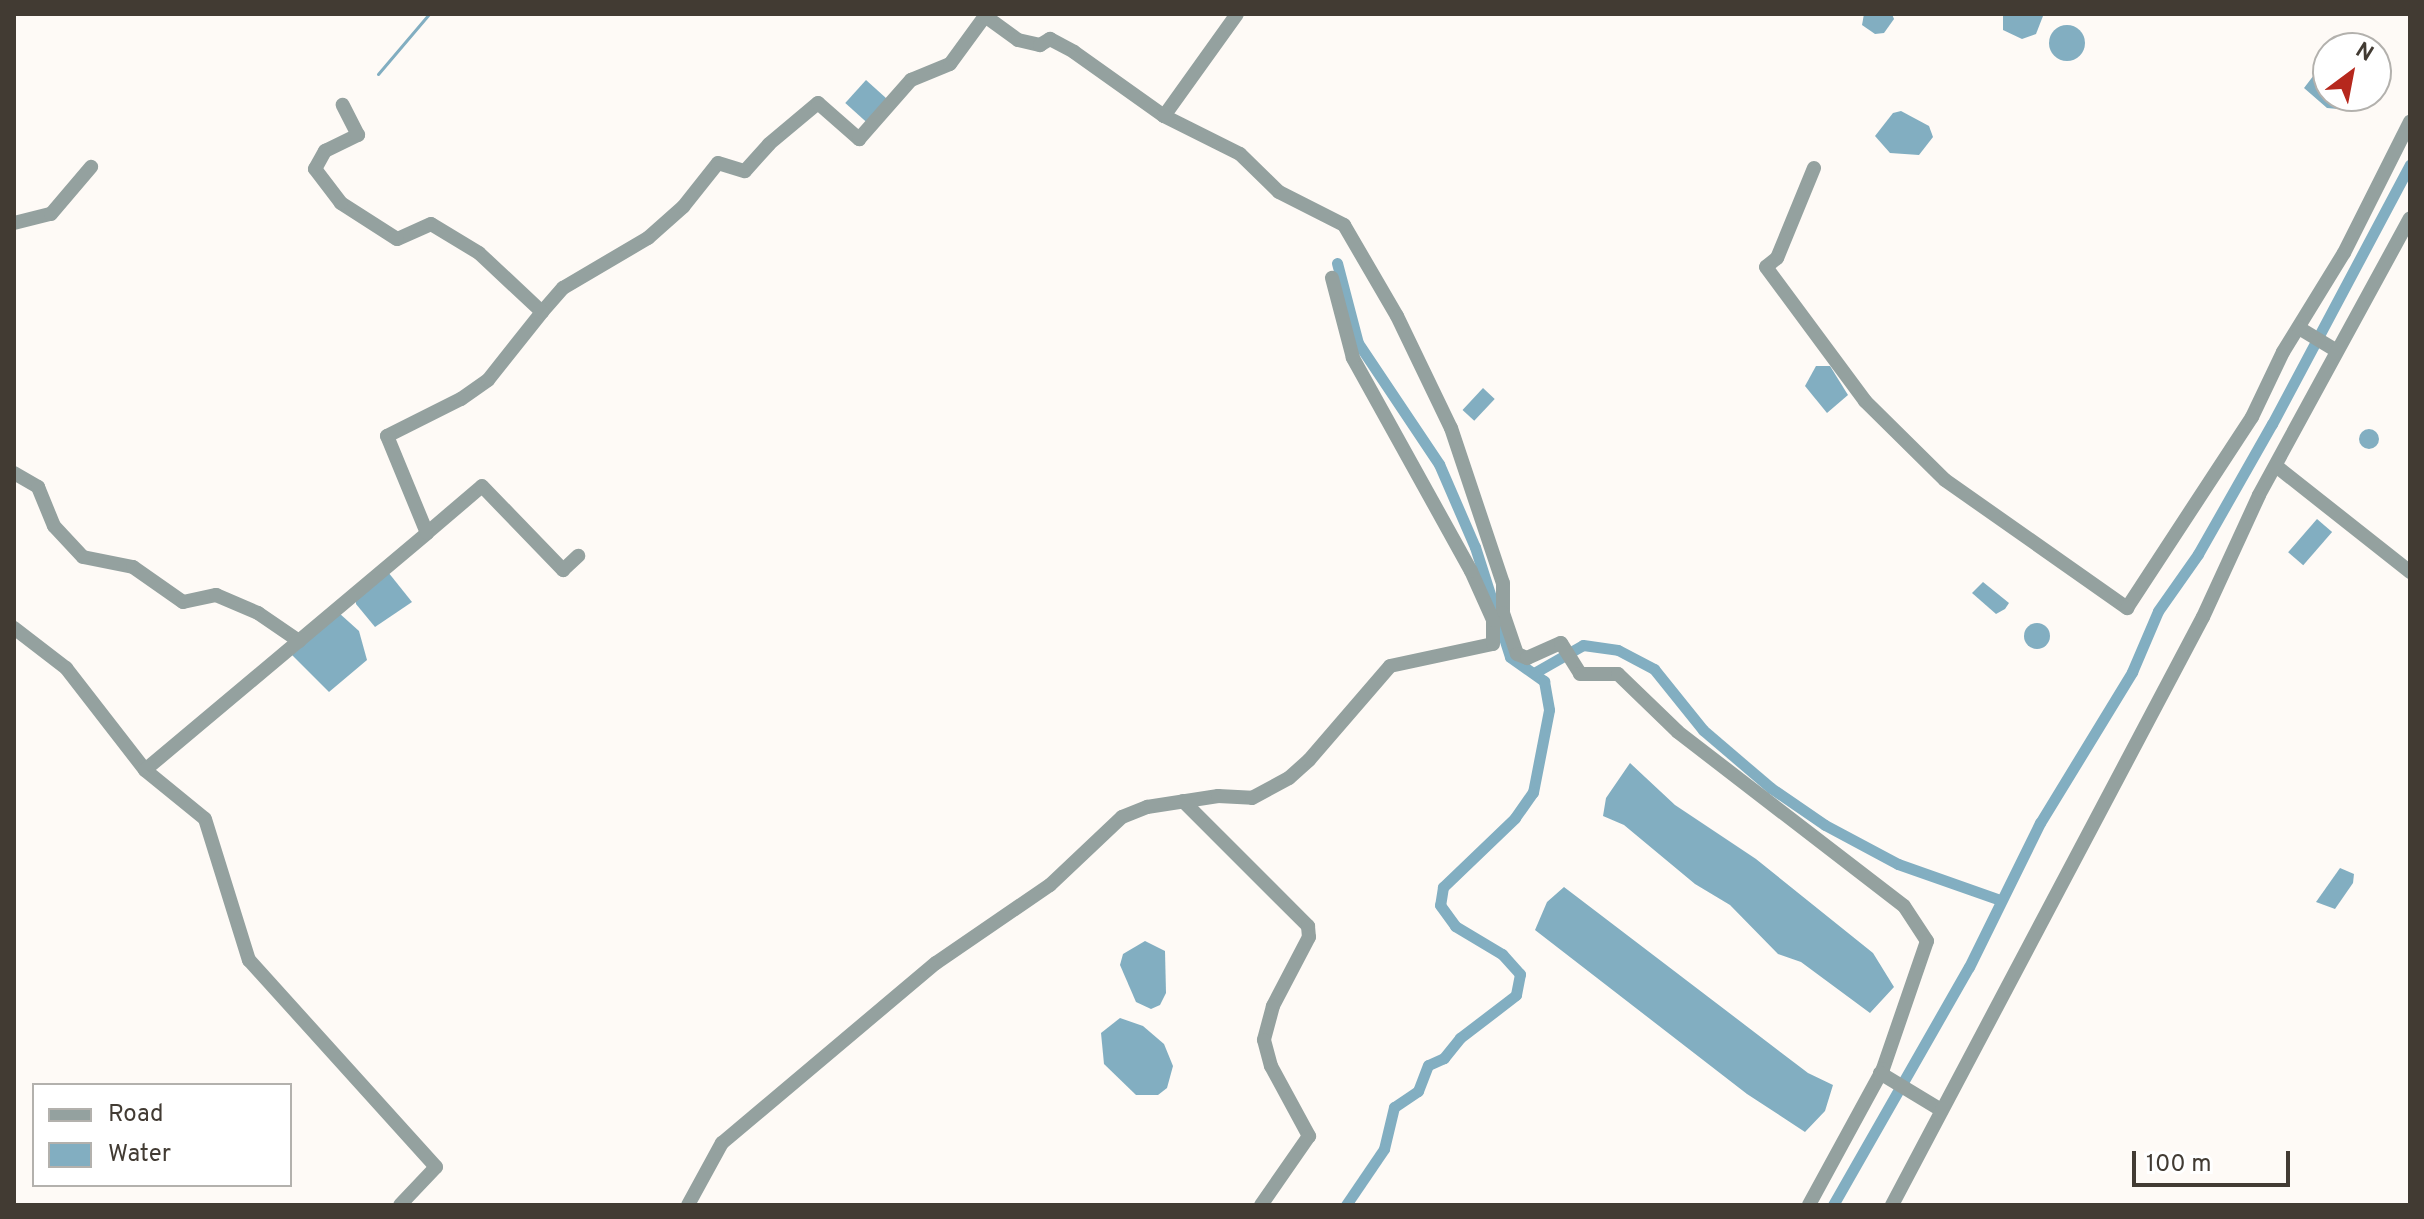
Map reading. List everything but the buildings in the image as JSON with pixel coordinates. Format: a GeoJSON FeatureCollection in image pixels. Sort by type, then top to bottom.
{"type":"FeatureCollection","features":[{"type":"Feature","properties":{"kind":"street"},"geometry":{"type":"LineString","coordinates":[[1164,116],[1237,14]]}},
{"type":"Feature","properties":{"kind":"street"},"geometry":{"type":"LineString","coordinates":[[427,533],[387,436],[461,399],[488,380],[563,288],[648,238],[683,207],[718,163],[745,171],[769,144],[818,103],[859,139],[911,80],[950,64],[985,16],[1018,40],[1040,45],[1050,39],[1074,52],[1164,116],[1240,154],[1279,192],[1344,225],[1397,316],[1451,428],[1503,583],[1505,622],[1521,658],[1561,643],[1580,674],[1618,674],[1678,732],[1878,885],[1916,920],[1927,949],[1883,1075],[1809,1205]]}},
{"type":"Feature","properties":{"kind":"street"},"geometry":{"type":"LineString","coordinates":[[343,105],[358,135],[325,151],[315,169],[341,203],[397,239],[431,224],[479,253],[542,312]]}},
{"type":"Feature","properties":{"kind":"street"},"geometry":{"type":"LineString","coordinates":[[1814,168],[1777,258],[1766,267],[1865,401],[1945,480],[2127,608],[2220,469],[2344,253],[2410,122]]}},
{"type":"Feature","properties":{"kind":"street"},"geometry":{"type":"LineString","coordinates":[[14,223],[51,214],[91,167]]}},
{"type":"Feature","properties":{"kind":"street"},"geometry":{"type":"LineString","coordinates":[[1892,1205],[2203,617],[2276,466],[2410,218]]}},
{"type":"Feature","properties":{"kind":"street"},"geometry":{"type":"LineString","coordinates":[[688,1205],[722,1143],[936,963],[1050,885],[1122,817],[1183,801],[1252,798],[1289,778],[1309,760],[1390,666],[1485,649],[1495,640],[1493,620],[1471,571],[1353,358],[1332,278]]}},
{"type":"Feature","properties":{"kind":"street"},"geometry":{"type":"LineString","coordinates":[[2299,328],[2337,351]]}},
{"type":"Feature","properties":{"kind":"street"},"geometry":{"type":"LineString","coordinates":[[2276,466],[2410,572]]}},
{"type":"Feature","properties":{"kind":"street"},"geometry":{"type":"LineString","coordinates":[[14,473],[38,487],[54,526],[83,557],[133,567],[183,602],[216,595],[258,613],[299,641]]}},
{"type":"Feature","properties":{"kind":"street"},"geometry":{"type":"LineString","coordinates":[[145,770],[482,486],[563,570],[578,556]]}},
{"type":"Feature","properties":{"kind":"street"},"geometry":{"type":"LineString","coordinates":[[14,628],[66,668],[145,770],[205,819],[249,960],[436,1167],[400,1205]]}},
{"type":"Feature","properties":{"kind":"street"},"geometry":{"type":"LineString","coordinates":[[1183,801],[1308,926],[1309,937],[1273,1006],[1264,1040],[1271,1066],[1309,1136],[1261,1205]]}},
{"type":"Feature","properties":{"kind":"street"},"geometry":{"type":"LineString","coordinates":[[1883,1075],[1941,1110]]}},
{"type":"Feature","properties":{"kind":"water"},"geometry":{"type":"Polygon","coordinates":[[[1864,14],[1892,14],[1894,19],[1884,33],[1875,34],[1862,25],[1864,14]]]}},
{"type":"Feature","properties":{"kind":"water"},"geometry":{"type":"Polygon","coordinates":[[[2003,14],[2043,16],[2036,34],[2022,39],[2003,30],[2003,14]]]}},
{"type":"Feature","properties":{"kind":"water"},"geometry":{"type":"Polygon","coordinates":[[[2067,25],[2080,30],[2085,43],[2080,56],[2067,61],[2054,56],[2049,43],[2054,30],[2067,25]]]}},
{"type":"Feature","properties":{"kind":"water"},"geometry":{"type":"Polygon","coordinates":[[[2312,78],[2312,95],[2304,88],[2312,78]]]}},
{"type":"Feature","properties":{"kind":"water"},"geometry":{"type":"Polygon","coordinates":[[[866,80],[887,99],[866,122],[845,103],[866,80]]]}},
{"type":"Feature","properties":{"kind":"water"},"geometry":{"type":"Polygon","coordinates":[[[1901,111],[1929,126],[1933,137],[1919,155],[1890,153],[1875,136],[1893,113],[1901,111]]]}},
{"type":"Feature","properties":{"kind":"water"},"geometry":{"type":"Polygon","coordinates":[[[1816,366],[1830,366],[1848,395],[1827,413],[1805,386],[1816,366]]]}},
{"type":"Feature","properties":{"kind":"water"},"geometry":{"type":"Polygon","coordinates":[[[1483,388],[1495,399],[1474,421],[1463,410],[1483,388]]]}},
{"type":"Feature","properties":{"kind":"water"},"geometry":{"type":"Polygon","coordinates":[[[2369,429],[2376,432],[2379,439],[2376,446],[2369,449],[2362,446],[2359,439],[2362,432],[2369,429]]]}},
{"type":"Feature","properties":{"kind":"water"},"geometry":{"type":"Polygon","coordinates":[[[2317,519],[2332,532],[2303,565],[2288,552],[2317,519]]]}},
{"type":"Feature","properties":{"kind":"water"},"geometry":{"type":"Polygon","coordinates":[[[388,572],[412,602],[375,627],[356,604],[356,597],[388,572]]]}},
{"type":"Feature","properties":{"kind":"water"},"geometry":{"type":"Polygon","coordinates":[[[1983,582],[2009,603],[2005,609],[1996,614],[1972,593],[1983,582]]]}},
{"type":"Feature","properties":{"kind":"water"},"geometry":{"type":"Polygon","coordinates":[[[339,613],[359,631],[367,660],[329,692],[292,655],[339,613]]]}},
{"type":"Feature","properties":{"kind":"water"},"geometry":{"type":"Polygon","coordinates":[[[2037,623],[2046,627],[2050,636],[2046,645],[2037,649],[2028,645],[2024,636],[2028,627],[2037,623]]]}},
{"type":"Feature","properties":{"kind":"water"},"geometry":{"type":"Polygon","coordinates":[[[1630,763],[1675,805],[1756,859],[1873,953],[1894,987],[1870,1013],[1801,962],[1778,954],[1730,905],[1695,884],[1624,825],[1603,816],[1606,798],[1630,763]]]}},
{"type":"Feature","properties":{"kind":"water"},"geometry":{"type":"Polygon","coordinates":[[[2340,868],[2354,874],[2353,883],[2335,909],[2316,902],[2340,868]]]}},
{"type":"Feature","properties":{"kind":"water"},"geometry":{"type":"Polygon","coordinates":[[[1564,887],[1808,1073],[1833,1085],[1825,1111],[1805,1132],[1747,1094],[1535,930],[1547,902],[1564,887]]]}},
{"type":"Feature","properties":{"kind":"water"},"geometry":{"type":"Polygon","coordinates":[[[1145,941],[1165,951],[1166,993],[1160,1005],[1151,1009],[1136,1002],[1120,965],[1123,954],[1145,941]]]}},
{"type":"Feature","properties":{"kind":"water"},"geometry":{"type":"Polygon","coordinates":[[[1120,1018],[1143,1026],[1164,1044],[1173,1066],[1167,1088],[1158,1095],[1136,1095],[1104,1064],[1101,1033],[1120,1018]]]}},
{"type":"Feature","properties":{"kind":"waterway"},"geometry":{"type":"LineString","coordinates":[[378,74],[429,14]]}},
{"type":"Feature","properties":{"kind":"waterway"},"geometry":{"type":"LineString","coordinates":[[1833,1205],[1969,967],[2040,823],[2132,672],[2158,611],[2198,554],[2272,424],[2410,164]]}},
{"type":"Feature","properties":{"kind":"waterway"},"geometry":{"type":"LineString","coordinates":[[1337,263],[1358,343],[1439,464],[1475,547],[1510,657],[1544,681],[1549,710],[1533,792],[1515,818],[1443,887],[1440,905],[1455,926],[1502,954],[1520,974],[1516,995],[1460,1038],[1444,1058],[1428,1065],[1418,1091],[1394,1107],[1384,1149],[1346,1205]]}},
{"type":"Feature","properties":{"kind":"waterway"},"geometry":{"type":"LineString","coordinates":[[1534,673],[1583,645],[1618,650],[1654,669],[1703,730],[1771,788],[1825,825],[1898,864],[2000,900]]}}]}
